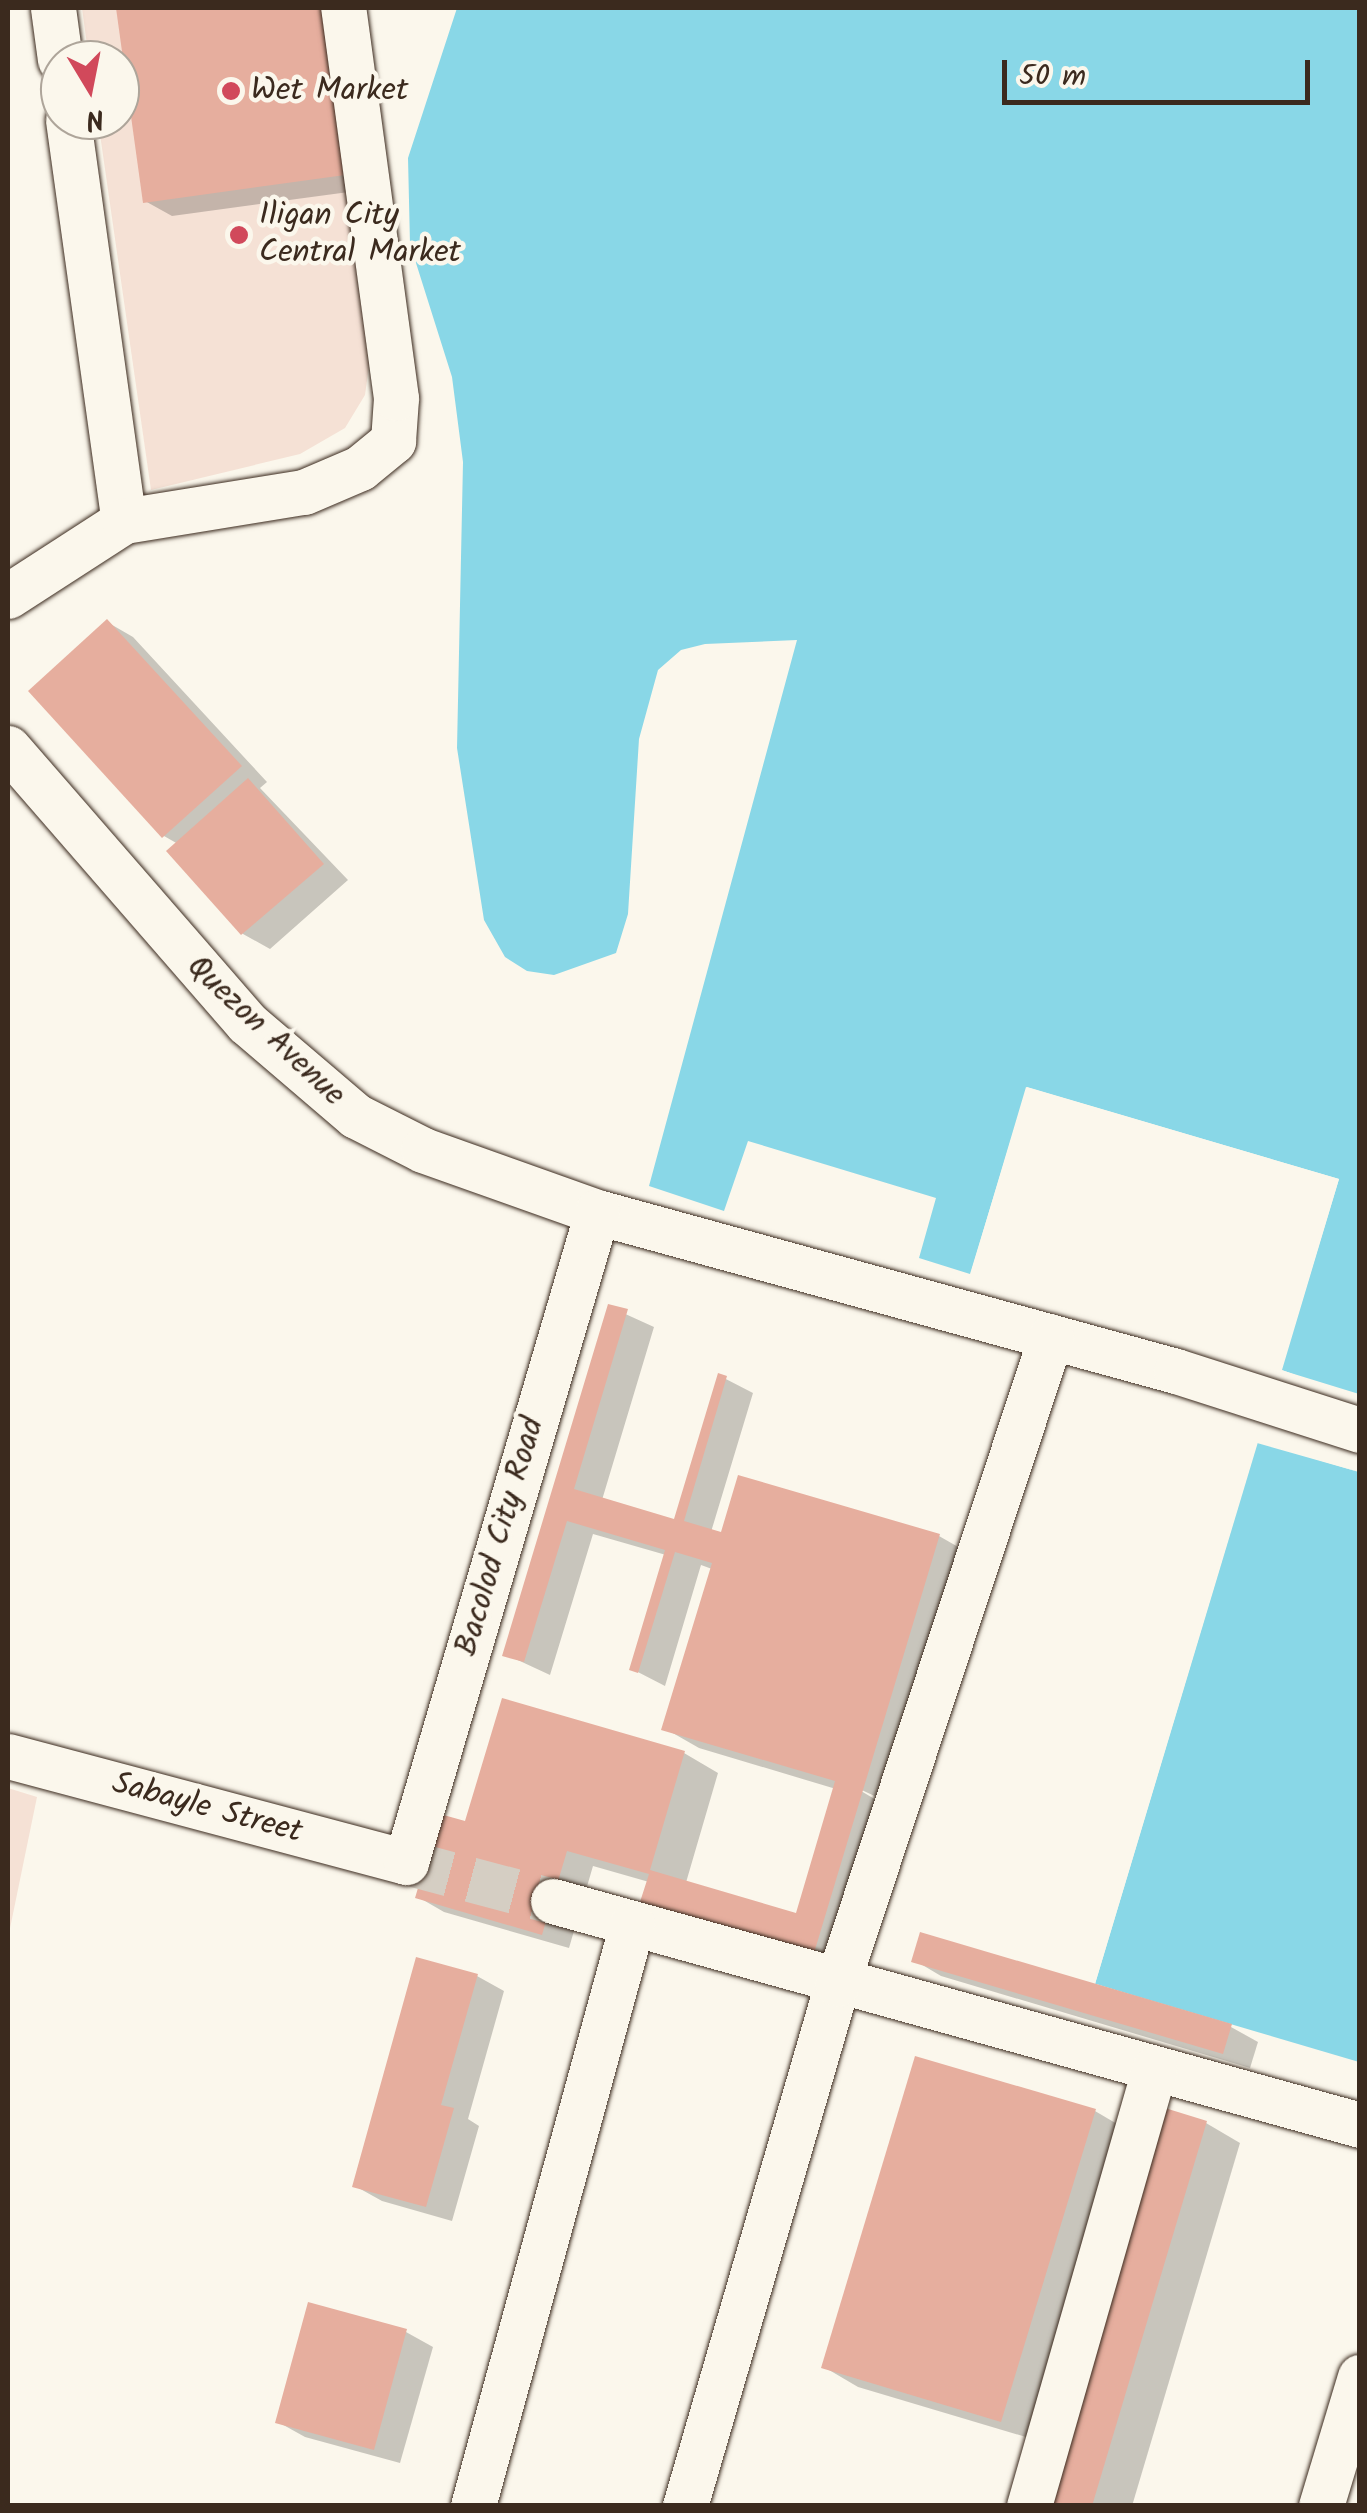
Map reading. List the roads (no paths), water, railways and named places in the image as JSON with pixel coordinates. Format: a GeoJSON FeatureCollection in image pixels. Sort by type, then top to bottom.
{"type":"FeatureCollection","features":[{"type":"Feature","properties":{"kind":"street"},"geometry":{"type":"LineString","coordinates":[[53,8],[57,40]]}},
{"type":"Feature","properties":{"kind":"street"},"geometry":{"type":"LineString","coordinates":[[8,596],[124,522],[304,492],[360,468],[393,442],[396,398],[343,8]]}},
{"type":"Feature","properties":{"kind":"street"},"geometry":{"type":"LineString","coordinates":[[71,140],[124,522]]}},
{"type":"Feature","properties":{"kind":"street","name":"Quezon Avenue"},"geometry":{"type":"LineString","coordinates":[[8,748],[188,963],[300,1073],[356,1116],[423,1150],[597,1212],[1051,1336],[1360,1430]]}},
{"type":"Feature","properties":{"kind":"street","name":"Bacolod City Road"},"geometry":{"type":"LineString","coordinates":[[406,1862],[597,1212]]}},
{"type":"Feature","properties":{"kind":"street"},"geometry":{"type":"LineString","coordinates":[[685,2506],[837,1984],[1051,1336]]}},
{"type":"Feature","properties":{"kind":"street","name":"Sabayle Street"},"geometry":{"type":"LineString","coordinates":[[8,1756],[406,1862]]}},
{"type":"Feature","properties":{"kind":"street"},"geometry":{"type":"LineString","coordinates":[[553,1901],[837,1984],[1360,2125]]}},
{"type":"Feature","properties":{"kind":"street"},"geometry":{"type":"LineString","coordinates":[[473,2506],[632,1924]]}},
{"type":"Feature","properties":{"kind":"street"},"geometry":{"type":"LineString","coordinates":[[1029,2506],[1154,2070]]}},
{"type":"Feature","properties":{"kind":"street"},"geometry":{"type":"LineString","coordinates":[[1321,2506],[1360,2377]]}},
{"type":"Feature","properties":{"kind":"water"},"geometry":{"type":"Polygon","coordinates":[[[457,8],[1359,8],[1359,1394],[1281,1370],[1339,1179],[1027,1087],[970,1274],[919,1258],[936,1198],[748,1141],[724,1211],[649,1186],[797,640],[705,644],[681,650],[658,670],[639,739],[628,914],[616,953],[554,975],[527,971],[505,957],[484,920],[457,748],[463,462],[452,377],[410,244],[408,158],[457,8]]]}},
{"type":"Feature","properties":{"kind":"water"},"geometry":{"type":"Polygon","coordinates":[[[1258,1442],[1359,1472],[1359,2062],[1095,1984],[1258,1442]]]}},
{"type":"Feature","properties":{"kind":"tunnel"},"geometry":{"type":"LineString","coordinates":[[406,1862],[553,1901]]}},
{"type":"Feature","properties":{"kind":"place","name":"Wet Market"},"geometry":{"type":"Point","coordinates":[231,91]}},
{"type":"Feature","properties":{"kind":"place","name":"Iligan City Central Market"},"geometry":{"type":"Point","coordinates":[239,235]}}]}
